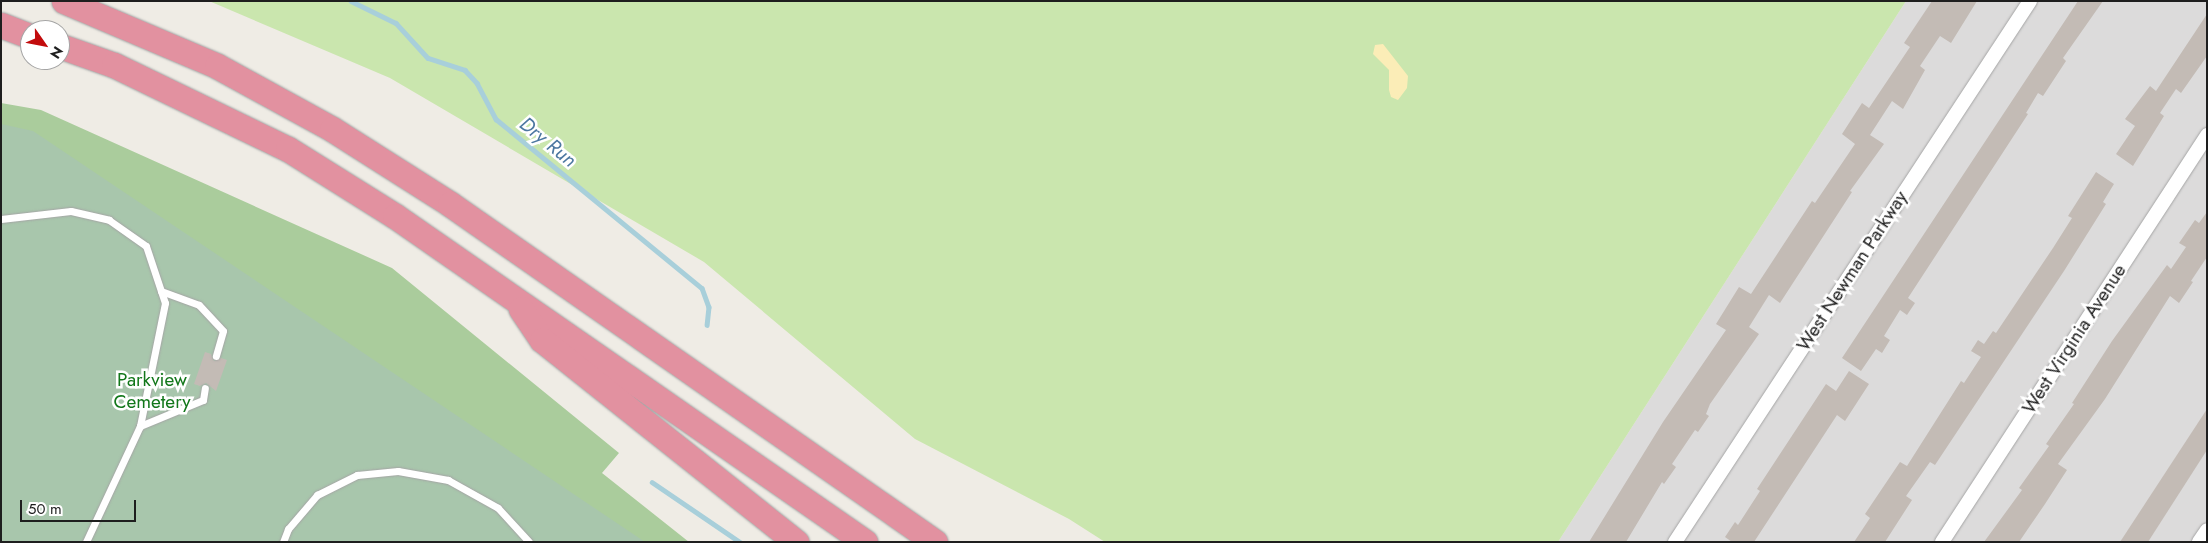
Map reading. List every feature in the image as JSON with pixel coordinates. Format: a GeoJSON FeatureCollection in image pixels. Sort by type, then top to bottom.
{"type":"FeatureCollection","features":[{"type":"Feature","properties":{"kind":"highway"},"geometry":{"type":"LineString","coordinates":[[64,1],[217,66],[332,129],[450,204],[943,542]]}},
{"type":"Feature","properties":{"kind":"highway"},"geometry":{"type":"LineString","coordinates":[[1,25],[20,32]]}},
{"type":"Feature","properties":{"kind":"highway"},"geometry":{"type":"LineString","coordinates":[[70,50],[139,76],[288,149],[395,216],[864,542]]}},
{"type":"Feature","properties":{"kind":"highway"},"geometry":{"type":"LineString","coordinates":[[514,298],[542,340],[796,542]]}},
{"type":"Feature","properties":{"kind":"highway"},"geometry":{"type":"LineString","coordinates":[[843,475],[935,542]]}},
{"type":"Feature","properties":{"kind":"street","name":"West Newman Parkway"},"geometry":{"type":"LineString","coordinates":[[1674,542],[2030,1]]}},
{"type":"Feature","properties":{"kind":"street","name":"West Virginia Avenue"},"geometry":{"type":"LineString","coordinates":[[1942,542],[2207,135]]}},
{"type":"Feature","properties":{"kind":"street"},"geometry":{"type":"LineString","coordinates":[[2200,542],[2207,530]]}},
{"type":"Feature","properties":{"kind":"lane"},"geometry":{"type":"LineString","coordinates":[[1,218],[70,211],[109,220],[146,246],[165,303],[140,426],[86,542]]}},
{"type":"Feature","properties":{"kind":"lane"},"geometry":{"type":"LineString","coordinates":[[161,291],[200,305],[223,331],[216,356]]}},
{"type":"Feature","properties":{"kind":"lane"},"geometry":{"type":"LineString","coordinates":[[140,426],[203,400],[205,388]]}},
{"type":"Feature","properties":{"kind":"lane"},"geometry":{"type":"LineString","coordinates":[[283,542],[288,529],[318,495],[357,475],[398,471],[448,480],[498,508],[529,542]]}},
{"type":"Feature","properties":{"kind":"shaded area"},"geometry":{"type":"Polygon","coordinates":[[[1906,1],[2207,1],[2207,542],[1558,542],[1906,1]]]}},
{"type":"Feature","properties":{"kind":"green space"},"geometry":{"type":"Polygon","coordinates":[[[209,1],[1906,1],[1558,542],[1105,542],[1069,519],[915,439],[704,262],[390,78],[209,1]]]}},
{"type":"Feature","properties":{"kind":"green space"},"geometry":{"type":"Polygon","coordinates":[[[1,103],[41,110],[392,268],[619,453],[602,473],[689,542],[556,542],[1,202],[1,103]]]}},
{"type":"Feature","properties":{"kind":"green space","name":"Parkview Cemetery"},"geometry":{"type":"Polygon","coordinates":[[[1,124],[33,131],[645,542],[1,542],[1,124]]]}},
{"type":"Feature","properties":{"kind":"sand"},"geometry":{"type":"Polygon","coordinates":[[[1383,44],[1408,76],[1407,88],[1398,100],[1391,97],[1389,70],[1373,54],[1375,45],[1383,44]]]}},
{"type":"Feature","properties":{"kind":"building"},"geometry":{"type":"Polygon","coordinates":[[[1932,1],[1977,1],[1951,43],[1940,36],[1920,66],[1925,70],[1903,109],[1892,101],[1870,135],[1884,144],[1850,191],[1852,192],[1780,303],[1769,295],[1749,327],[1759,334],[1710,404],[1706,414],[1709,416],[1698,432],[1695,430],[1672,464],[1676,467],[1664,484],[1662,482],[1626,542],[1589,542],[1663,422],[1726,330],[1716,324],[1739,287],[1751,294],[1812,201],[1815,203],[1855,144],[1842,134],[1862,103],[1869,108],[1910,47],[1904,43],[1932,1]]]}},
{"type":"Feature","properties":{"kind":"building"},"geometry":{"type":"Polygon","coordinates":[[[2078,1],[2103,1],[2063,58],[2066,61],[2043,96],[2038,93],[2026,113],[2028,114],[1908,298],[1915,303],[1907,315],[1900,310],[1884,336],[1890,340],[1882,353],[1876,349],[1861,371],[1842,358],[2078,1]]]}},
{"type":"Feature","properties":{"kind":"building"},"geometry":{"type":"Polygon","coordinates":[[[2207,14],[2207,56],[2181,93],[2176,89],[2160,113],[2164,116],[2133,166],[2116,154],[2135,126],[2125,119],[2150,86],[2156,91],[2207,14]]]}},
{"type":"Feature","properties":{"kind":"building"},"geometry":{"type":"Polygon","coordinates":[[[2096,172],[2114,184],[2103,202],[2106,204],[2064,271],[1935,465],[1930,462],[1906,496],[1912,500],[1885,542],[1854,542],[1870,518],[1865,514],[1900,462],[1907,466],[1961,381],[1964,383],[1981,357],[1971,351],[1978,340],[1984,344],[1993,331],[1996,333],[2072,218],[2068,216],[2096,172]]]}},
{"type":"Feature","properties":{"kind":"building"},"geometry":{"type":"Polygon","coordinates":[[[2207,212],[2207,257],[2179,303],[2170,296],[2105,399],[2058,464],[2067,470],[2045,504],[2019,542],[1984,542],[2022,490],[2019,488],[2049,446],[2046,444],[2074,404],[2072,403],[2112,341],[2167,265],[2171,269],[2186,247],[2179,243],[2195,220],[2199,223],[2207,212]]]}},
{"type":"Feature","properties":{"kind":"building"},"geometry":{"type":"Polygon","coordinates":[[[205,352],[211,354],[214,361],[221,358],[227,360],[216,391],[206,383],[200,386],[194,384],[205,352]]]}},
{"type":"Feature","properties":{"kind":"building"},"geometry":{"type":"Polygon","coordinates":[[[1849,371],[1869,384],[1845,421],[1837,415],[1754,542],[1732,542],[1725,537],[1735,522],[1738,525],[1760,491],[1757,489],[1826,384],[1836,391],[1849,371]]]}},
{"type":"Feature","properties":{"kind":"building"},"geometry":{"type":"Polygon","coordinates":[[[2207,409],[2207,450],[2148,542],[2120,542],[2207,409]]]}},
{"type":"Feature","properties":{"kind":"waterway","name":"Dry Run"},"geometry":{"type":"LineString","coordinates":[[351,1],[396,23],[428,58],[465,70],[477,83],[496,119],[702,288],[709,307],[707,325]]}},
{"type":"Feature","properties":{"kind":"waterway","name":"Dry Run"},"geometry":{"type":"LineString","coordinates":[[652,482],[740,542]]}}]}
